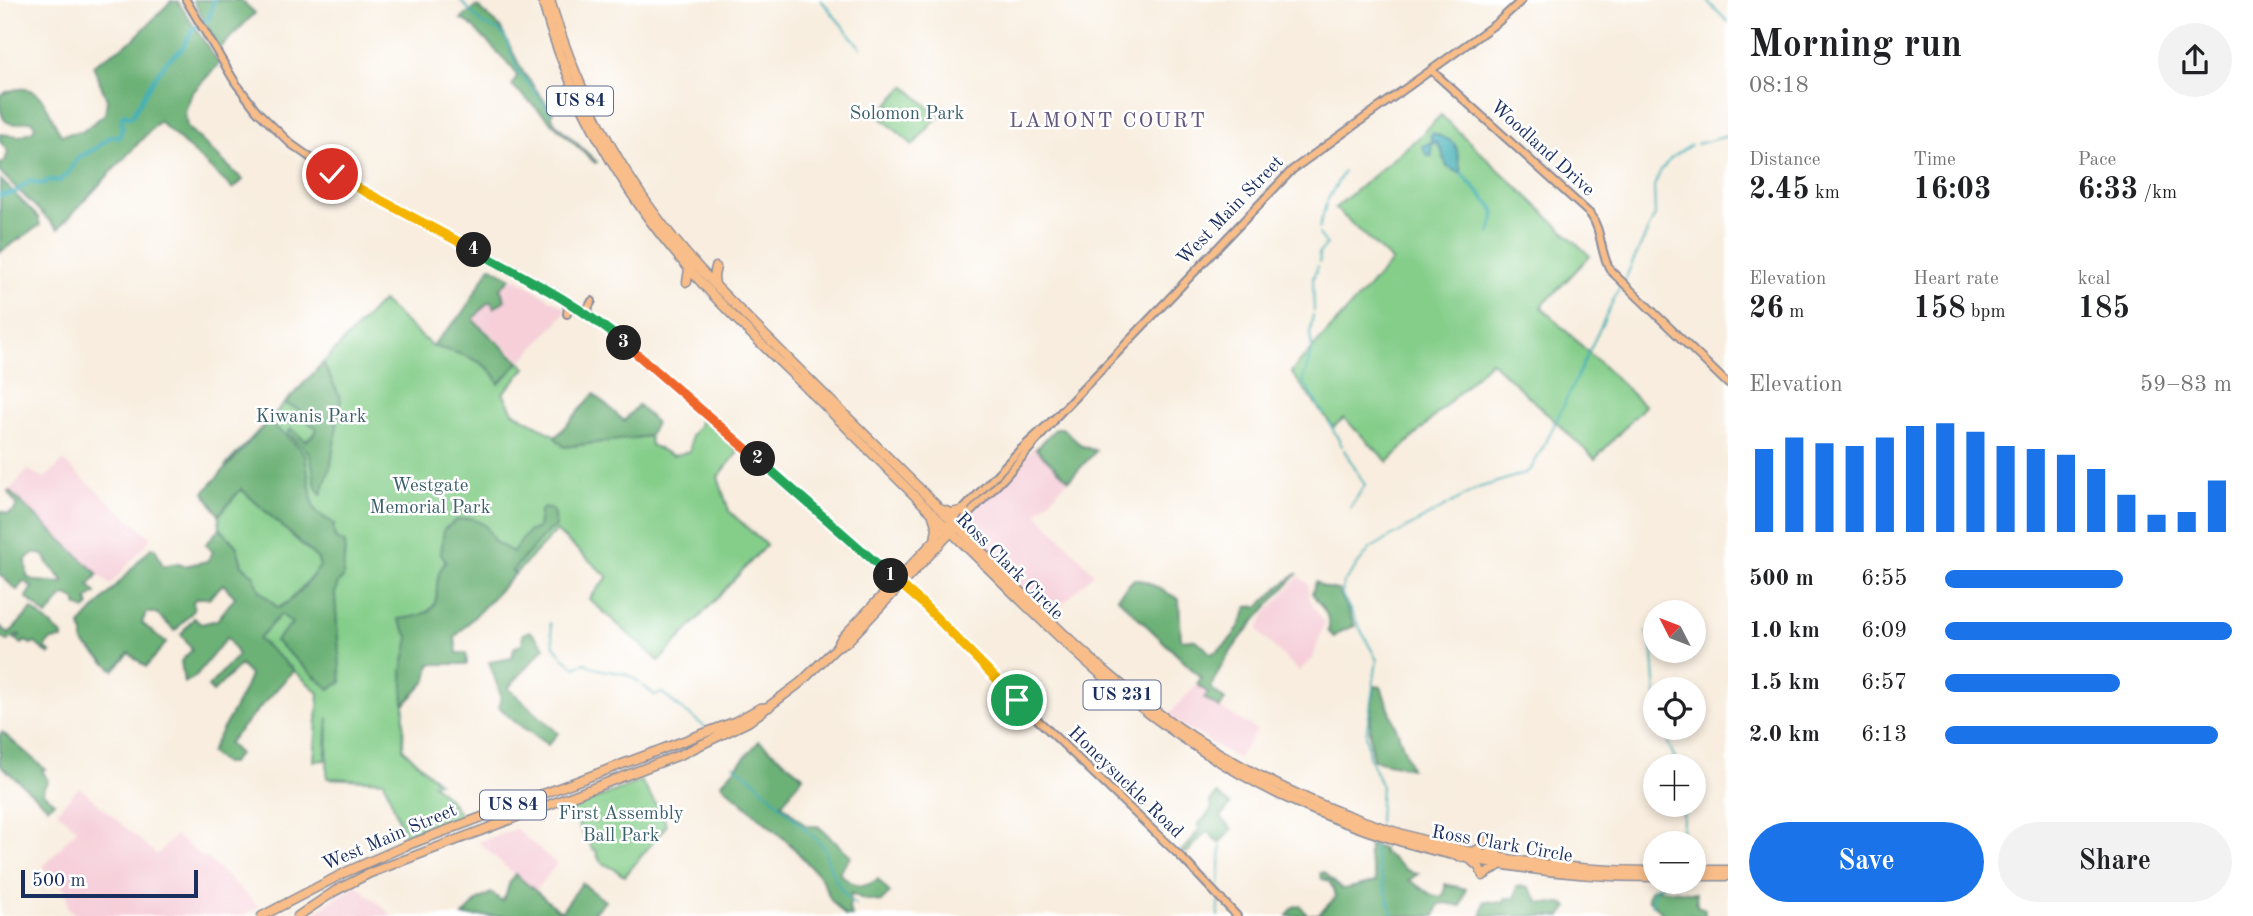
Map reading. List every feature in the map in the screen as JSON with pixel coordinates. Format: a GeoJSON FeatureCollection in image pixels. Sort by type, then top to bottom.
{"type":"FeatureCollection","features":[{"type":"Feature","properties":{"kind":"highway","name":"Ross Clark Circle"},"geometry":{"type":"LineString","coordinates":[[542,0],[571,82],[600,142],[648,218],[755,335],[767,341],[1099,676],[1164,727],[1236,772],[1279,794],[1334,818],[1357,820],[1469,856]]}},
{"type":"Feature","properties":{"kind":"highway","name":"Ross Clark Circle"},"geometry":{"type":"LineString","coordinates":[[550,0],[578,79],[606,138],[694,269],[715,285],[825,406],[838,412],[860,441],[883,452],[937,512]]}},
{"type":"Feature","properties":{"kind":"highway"},"geometry":{"type":"LineString","coordinates":[[687,282],[694,269],[714,269],[715,285]]}},
{"type":"Feature","properties":{"kind":"highway"},"geometry":{"type":"LineString","coordinates":[[937,512],[965,513],[965,540],[937,542],[937,512]]}},
{"type":"Feature","properties":{"kind":"highway","name":"West Main Street"},"geometry":{"type":"LineString","coordinates":[[262,916],[346,872],[405,846],[467,822],[513,813],[574,795],[661,762],[769,707],[800,683],[836,648],[841,639],[952,527]]}},
{"type":"Feature","properties":{"kind":"highway","name":"Ross Clark Circle"},"geometry":{"type":"LineString","coordinates":[[1034,609],[1104,670],[1173,724],[1265,779],[1345,819],[1414,846],[1561,870],[1643,876]]}},
{"type":"Feature","properties":{"kind":"highway","name":"West Main Street"},"geometry":{"type":"LineString","coordinates":[[296,916],[355,879],[465,836],[513,813],[523,801],[671,746],[720,731]]}},
{"type":"Feature","properties":{"kind":"highway"},"geometry":{"type":"LineString","coordinates":[[661,762],[671,746]]}},
{"type":"Feature","properties":{"kind":"highway"},"geometry":{"type":"LineString","coordinates":[[660,750],[661,762]]}},
{"type":"Feature","properties":{"kind":"highway"},"geometry":{"type":"LineString","coordinates":[[573,782],[576,789],[574,795]]}},
{"type":"Feature","properties":{"kind":"highway"},"geometry":{"type":"LineString","coordinates":[[465,836],[470,828],[467,822]]}},
{"type":"Feature","properties":{"kind":"highway"},"geometry":{"type":"LineString","coordinates":[[1486,841],[1501,862],[1483,876],[1478,865],[1469,856],[1486,841]]}},
{"type":"Feature","properties":{"kind":"highway"},"geometry":{"type":"LineString","coordinates":[[407,858],[407,851],[416,842]]}},
{"type":"Feature","properties":{"kind":"highway"},"geometry":{"type":"LineString","coordinates":[[392,864],[403,855],[405,846]]}},
{"type":"Feature","properties":{"kind":"highway"},"geometry":{"type":"LineString","coordinates":[[1706,870],[1728,870]]}},
{"type":"Feature","properties":{"kind":"highway","name":"Ross Clark Circle"},"geometry":{"type":"LineString","coordinates":[[1615,873],[1643,872]]}},
{"type":"Feature","properties":{"kind":"highway"},"geometry":{"type":"LineString","coordinates":[[1706,876],[1728,876]]}},
{"type":"Feature","properties":{"kind":"highway"},"geometry":{"type":"LineString","coordinates":[[289,901],[296,909],[296,916]]}},
{"type":"Feature","properties":{"kind":"main road","name":"Honeysuckle Road"},"geometry":{"type":"LineString","coordinates":[[186,0],[225,67],[251,103],[276,130],[306,156],[347,183],[565,299],[624,343],[922,603],[1237,916]]}},
{"type":"Feature","properties":{"kind":"main road","name":"West Main Street"},"geometry":{"type":"LineString","coordinates":[[952,527],[1020,460],[1050,427],[1053,420],[1285,177],[1498,22],[1522,0]]}},
{"type":"Feature","properties":{"kind":"main road"},"geometry":{"type":"LineString","coordinates":[[1441,79],[1439,72],[1444,61]]}},
{"type":"Feature","properties":{"kind":"main road","name":"Woodland Drive"},"geometry":{"type":"LineString","coordinates":[[1431,70],[1590,214],[1597,225],[1602,253],[1611,271],[1728,384]]}},
{"type":"Feature","properties":{"kind":"main road"},"geometry":{"type":"LineString","coordinates":[[1419,78],[1433,76],[1441,79]]}},
{"type":"Feature","properties":{"kind":"main road"},"geometry":{"type":"LineString","coordinates":[[565,299],[567,314]]}},
{"type":"Feature","properties":{"kind":"main road"},"geometry":{"type":"LineString","coordinates":[[590,316],[588,308],[592,301]]}},
{"type":"Feature","properties":{"kind":"shaded area"},"geometry":{"type":"Polygon","coordinates":[[[515,278],[565,308],[565,313],[522,361],[473,318],[497,290],[515,278]]]}},
{"type":"Feature","properties":{"kind":"shaded area"},"geometry":{"type":"Polygon","coordinates":[[[1034,447],[1069,480],[1037,513],[1094,573],[1051,616],[967,530],[969,516],[1034,447]]]}},
{"type":"Feature","properties":{"kind":"shaded area"},"geometry":{"type":"Polygon","coordinates":[[[63,461],[150,537],[110,585],[8,491],[28,470],[45,478],[63,461]]]}},
{"type":"Feature","properties":{"kind":"shaded area"},"geometry":{"type":"Polygon","coordinates":[[[1299,576],[1308,584],[1309,598],[1324,624],[1313,658],[1299,671],[1258,629],[1263,617],[1299,576]]]}},
{"type":"Feature","properties":{"kind":"shaded area"},"geometry":{"type":"Polygon","coordinates":[[[1197,684],[1208,693],[1204,698],[1257,730],[1238,759],[1167,716],[1197,684]]]}},
{"type":"Feature","properties":{"kind":"shaded area"},"geometry":{"type":"Polygon","coordinates":[[[79,787],[157,855],[175,835],[203,858],[206,857],[259,907],[242,916],[77,916],[68,908],[66,890],[44,866],[77,829],[57,811],[79,787]]]}},
{"type":"Feature","properties":{"kind":"shaded area"},"geometry":{"type":"Polygon","coordinates":[[[516,829],[557,864],[534,892],[478,842],[516,829]]]}},
{"type":"Feature","properties":{"kind":"shaded area"},"geometry":{"type":"Polygon","coordinates":[[[356,885],[393,916],[309,916],[356,885]]]}},
{"type":"Feature","properties":{"kind":"green space"},"geometry":{"type":"Polygon","coordinates":[[[193,0],[241,0],[255,13],[219,49],[193,0]]]}},
{"type":"Feature","properties":{"kind":"green space"},"geometry":{"type":"Polygon","coordinates":[[[171,1],[178,2],[219,64],[192,93],[185,112],[187,127],[243,180],[233,189],[159,121],[58,229],[0,172],[0,164],[5,161],[8,152],[0,141],[0,134],[20,136],[33,131],[35,126],[32,121],[14,124],[6,121],[2,114],[0,95],[14,90],[33,91],[40,97],[61,135],[83,131],[105,114],[107,100],[93,65],[133,40],[171,1]]]}},
{"type":"Feature","properties":{"kind":"green space"},"geometry":{"type":"Polygon","coordinates":[[[477,6],[500,27],[523,72],[553,112],[551,115],[555,123],[597,162],[512,85],[517,76],[512,67],[469,23],[461,19],[477,6]]]}},
{"type":"Feature","properties":{"kind":"green space","name":"Solomon Park"},"geometry":{"type":"Polygon","coordinates":[[[905,86],[939,116],[913,145],[878,115],[905,86]]]}},
{"type":"Feature","properties":{"kind":"green space"},"geometry":{"type":"Polygon","coordinates":[[[1441,115],[1590,256],[1541,307],[1645,406],[1595,459],[1491,361],[1388,462],[1344,418],[1333,427],[1291,372],[1392,261],[1335,208],[1441,115]]]}},
{"type":"Feature","properties":{"kind":"green space"},"geometry":{"type":"Polygon","coordinates":[[[0,179],[38,217],[40,225],[0,252],[0,179]]]}},
{"type":"Feature","properties":{"kind":"green space"},"geometry":{"type":"Polygon","coordinates":[[[490,266],[511,278],[500,288],[505,300],[494,308],[491,302],[488,302],[474,318],[475,322],[519,362],[499,384],[495,375],[480,363],[432,346],[464,312],[490,266]]]}},
{"type":"Feature","properties":{"kind":"green space","name":"Westgate Memorial Park"},"geometry":{"type":"Polygon","coordinates":[[[382,301],[432,346],[464,312],[526,368],[503,393],[513,412],[559,438],[564,447],[649,436],[651,445],[673,456],[690,451],[691,436],[700,424],[697,413],[739,451],[718,477],[729,511],[766,545],[659,661],[589,599],[608,577],[556,531],[430,663],[427,680],[404,705],[403,749],[438,782],[432,783],[451,801],[463,820],[407,842],[386,781],[327,778],[328,717],[325,760],[314,761],[319,693],[258,639],[327,563],[225,466],[382,301]]]}},
{"type":"Feature","properties":{"kind":"green space","name":"Kiwanis Park"},"geometry":{"type":"Polygon","coordinates":[[[323,363],[341,399],[331,465],[321,495],[308,452],[287,433],[291,429],[306,441],[317,428],[310,424],[300,410],[285,404],[323,363]]]}},
{"type":"Feature","properties":{"kind":"green space"},"geometry":{"type":"Polygon","coordinates":[[[594,394],[624,421],[638,405],[656,423],[649,436],[564,447],[555,438],[594,394]]]}},
{"type":"Feature","properties":{"kind":"green space"},"geometry":{"type":"Polygon","coordinates":[[[268,421],[305,455],[313,505],[317,513],[335,524],[335,538],[345,543],[343,578],[338,583],[335,594],[341,683],[329,689],[275,641],[292,623],[281,614],[258,639],[294,670],[228,743],[239,754],[231,763],[224,763],[210,753],[250,675],[240,665],[213,692],[208,687],[238,655],[227,637],[195,677],[184,683],[181,661],[192,650],[181,634],[194,618],[201,624],[217,620],[235,597],[223,584],[209,598],[193,601],[194,610],[175,631],[156,613],[146,613],[142,623],[166,643],[146,667],[129,653],[114,670],[83,643],[80,625],[151,548],[155,548],[163,566],[177,563],[184,566],[207,561],[213,552],[206,544],[220,528],[237,547],[242,565],[254,576],[260,591],[278,608],[301,590],[320,566],[317,558],[241,489],[219,515],[204,492],[268,421]]]}},
{"type":"Feature","properties":{"kind":"green space"},"geometry":{"type":"Polygon","coordinates":[[[1056,428],[1062,428],[1082,446],[1096,451],[1069,480],[1036,449],[1056,428]]]}},
{"type":"Feature","properties":{"kind":"green space"},"geometry":{"type":"Polygon","coordinates":[[[241,489],[317,558],[321,566],[289,602],[278,608],[260,591],[254,576],[242,565],[237,547],[220,528],[219,515],[241,489]]]}},
{"type":"Feature","properties":{"kind":"green space"},"geometry":{"type":"Polygon","coordinates":[[[9,491],[98,574],[89,585],[96,593],[87,599],[89,606],[85,610],[76,605],[76,601],[68,595],[63,596],[47,616],[26,597],[32,587],[24,581],[17,590],[0,575],[0,511],[8,514],[14,511],[17,505],[9,491]],[[33,553],[26,559],[27,577],[36,581],[62,583],[63,580],[44,555],[33,553]]]}},
{"type":"Feature","properties":{"kind":"green space"},"geometry":{"type":"Polygon","coordinates":[[[544,508],[553,510],[556,527],[549,530],[512,571],[515,574],[455,637],[457,653],[466,653],[467,664],[430,664],[427,680],[404,705],[402,670],[409,638],[398,619],[417,616],[434,605],[437,581],[446,562],[441,554],[444,529],[457,520],[471,518],[485,525],[495,542],[513,552],[528,532],[538,528],[540,511],[544,508]]]}},
{"type":"Feature","properties":{"kind":"green space"},"geometry":{"type":"Polygon","coordinates":[[[1298,573],[1249,628],[1218,673],[1211,688],[1225,700],[1220,708],[1204,698],[1208,693],[1197,684],[1201,678],[1117,597],[1134,579],[1145,581],[1179,599],[1181,640],[1198,641],[1211,654],[1224,646],[1234,635],[1247,607],[1260,606],[1298,573]]]}},
{"type":"Feature","properties":{"kind":"green space"},"geometry":{"type":"Polygon","coordinates":[[[1316,582],[1338,590],[1355,626],[1334,637],[1328,631],[1327,616],[1312,593],[1316,582]]]}},
{"type":"Feature","properties":{"kind":"green space"},"geometry":{"type":"Polygon","coordinates":[[[32,609],[62,635],[62,639],[52,640],[46,645],[45,648],[51,653],[49,655],[35,643],[25,641],[22,644],[15,639],[19,634],[7,641],[0,635],[0,626],[9,634],[32,609]]]}},
{"type":"Feature","properties":{"kind":"green space"},"geometry":{"type":"Polygon","coordinates":[[[530,631],[545,647],[508,688],[558,733],[548,745],[499,707],[501,696],[489,662],[512,658],[514,648],[522,644],[523,634],[530,631]]]}},
{"type":"Feature","properties":{"kind":"green space"},"geometry":{"type":"Polygon","coordinates":[[[1374,686],[1381,687],[1411,768],[1373,760],[1370,732],[1374,686]]]}},
{"type":"Feature","properties":{"kind":"green space"},"geometry":{"type":"Polygon","coordinates":[[[2,732],[45,769],[42,770],[48,781],[43,793],[54,802],[48,807],[0,765],[2,732]]]}},
{"type":"Feature","properties":{"kind":"green space"},"geometry":{"type":"Polygon","coordinates":[[[759,741],[803,776],[782,804],[806,826],[818,826],[851,856],[839,873],[849,882],[862,886],[878,879],[890,893],[881,902],[863,899],[851,893],[849,909],[852,916],[845,916],[831,900],[821,878],[790,844],[721,784],[759,741]]]}},
{"type":"Feature","properties":{"kind":"green space","name":"First Assembly Ball Park"},"geometry":{"type":"Polygon","coordinates":[[[641,781],[664,818],[666,826],[625,876],[600,861],[596,850],[593,850],[569,809],[641,781]]]}},
{"type":"Feature","properties":{"kind":"green space"},"geometry":{"type":"Polygon","coordinates":[[[1217,794],[1230,805],[1221,818],[1232,829],[1219,843],[1207,831],[1184,853],[1181,851],[1189,844],[1199,829],[1198,825],[1212,809],[1210,801],[1217,794]]]}},
{"type":"Feature","properties":{"kind":"green space"},"geometry":{"type":"Polygon","coordinates":[[[1370,845],[1383,849],[1383,853],[1408,871],[1418,874],[1409,880],[1432,895],[1441,897],[1445,892],[1445,884],[1466,889],[1461,906],[1439,904],[1435,916],[1287,916],[1293,907],[1300,905],[1307,915],[1319,914],[1335,898],[1330,883],[1322,879],[1320,874],[1323,872],[1342,889],[1376,882],[1369,857],[1370,845]]]}},
{"type":"Feature","properties":{"kind":"green space"},"geometry":{"type":"Polygon","coordinates":[[[515,874],[561,912],[582,883],[605,901],[590,916],[463,916],[478,900],[491,893],[502,901],[515,874]]]}},
{"type":"Feature","properties":{"kind":"green space"},"geometry":{"type":"Polygon","coordinates":[[[1517,886],[1528,887],[1540,903],[1565,904],[1568,907],[1561,916],[1482,916],[1484,901],[1504,903],[1505,898],[1515,898],[1517,886]]]}},
{"type":"Feature","properties":{"kind":"green space"},"geometry":{"type":"Polygon","coordinates":[[[1649,894],[1696,894],[1697,906],[1705,909],[1705,916],[1665,916],[1648,899],[1649,894]]]}},
{"type":"Feature","properties":{"kind":"water"},"geometry":{"type":"Polygon","coordinates":[[[1432,133],[1454,144],[1462,174],[1447,167],[1436,142],[1431,146],[1432,156],[1427,156],[1422,146],[1433,141],[1430,136],[1432,133]]]}},
{"type":"Feature","properties":{"kind":"waterway"},"geometry":{"type":"LineString","coordinates":[[0,195],[14,193],[29,181],[42,184],[50,180],[59,181],[79,157],[111,136],[119,137],[122,116],[132,116],[167,61],[182,49],[192,30],[209,18],[214,0]]}},
{"type":"Feature","properties":{"kind":"waterway"},"geometry":{"type":"LineString","coordinates":[[460,0],[483,24],[500,31],[518,70],[551,113]]}},
{"type":"Feature","properties":{"kind":"waterway"},"geometry":{"type":"LineString","coordinates":[[821,0],[861,48]]}},
{"type":"Feature","properties":{"kind":"waterway"},"geometry":{"type":"LineString","coordinates":[[1706,0],[1728,22]]}},
{"type":"Feature","properties":{"kind":"waterway"},"geometry":{"type":"LineString","coordinates":[[1697,144],[1728,136]]}},
{"type":"Feature","properties":{"kind":"waterway"},"geometry":{"type":"LineString","coordinates":[[1624,281],[1655,215],[1654,186],[1660,172],[1671,158],[1691,145]]}},
{"type":"Feature","properties":{"kind":"waterway"},"geometry":{"type":"LineString","coordinates":[[1327,201],[1344,171]]}},
{"type":"Feature","properties":{"kind":"waterway"},"geometry":{"type":"LineString","coordinates":[[1462,174],[1493,208],[1495,214],[1490,233]]}},
{"type":"Feature","properties":{"kind":"waterway"},"geometry":{"type":"LineString","coordinates":[[1319,229],[1326,204]]}},
{"type":"Feature","properties":{"kind":"waterway"},"geometry":{"type":"LineString","coordinates":[[1319,234],[1327,245],[1319,253],[1320,262]]}},
{"type":"Feature","properties":{"kind":"waterway"},"geometry":{"type":"LineString","coordinates":[[1314,311],[1313,278],[1318,266]]}},
{"type":"Feature","properties":{"kind":"waterway"},"geometry":{"type":"LineString","coordinates":[[1379,822],[1381,785],[1369,757],[1366,735],[1377,660],[1342,595],[1343,583],[1371,548],[1478,488],[1531,469],[1620,286]]}},
{"type":"Feature","properties":{"kind":"waterway"},"geometry":{"type":"LineString","coordinates":[[1313,315],[1310,334],[1312,348],[1303,381],[1324,415]]}},
{"type":"Feature","properties":{"kind":"waterway"},"geometry":{"type":"LineString","coordinates":[[1329,422],[1342,446]]}},
{"type":"Feature","properties":{"kind":"waterway"},"geometry":{"type":"LineString","coordinates":[[1344,450],[1365,485],[1350,508]]}},
{"type":"Feature","properties":{"kind":"waterway"},"geometry":{"type":"LineString","coordinates":[[550,623],[554,646],[561,654]]}},
{"type":"Feature","properties":{"kind":"waterway"},"geometry":{"type":"LineString","coordinates":[[563,657],[575,667],[585,663],[633,677],[639,682]]}},
{"type":"Feature","properties":{"kind":"waterway"},"geometry":{"type":"LineString","coordinates":[[1654,663],[1655,677]]}},
{"type":"Feature","properties":{"kind":"waterway"},"geometry":{"type":"LineString","coordinates":[[642,685],[655,695],[663,693],[706,728]]}},
{"type":"Feature","properties":{"kind":"waterway"},"geometry":{"type":"LineString","coordinates":[[1667,740],[1673,754]]}},
{"type":"Feature","properties":{"kind":"waterway"},"geometry":{"type":"LineString","coordinates":[[733,765],[751,777],[824,847],[836,879],[856,905]]}},
{"type":"Feature","properties":{"kind":"waterway"},"geometry":{"type":"LineString","coordinates":[[1682,831],[1683,817]]}},
{"type":"Feature","properties":{"kind":"waterway"},"geometry":{"type":"LineString","coordinates":[[1373,838],[1392,916]]}},
{"type":"Feature","properties":{"kind":"waterway"},"geometry":{"type":"LineString","coordinates":[[1219,885],[1221,847]]}},
{"type":"Feature","properties":{"kind":"waterway"},"geometry":{"type":"LineString","coordinates":[[1652,905],[1653,894]]}},
{"type":"Feature","properties":{"kind":"waterway"},"geometry":{"type":"LineString","coordinates":[[1218,901],[1218,916]]}},
{"type":"Feature","properties":{"kind":"district","name":"LAMONT COURT"},"geometry":{"type":"Point","coordinates":[1108,121]}},
{"type":"Feature","properties":{"kind":"route"},"geometry":{"type":"LineString","coordinates":[[332,174],[548,289],[600,323],[922,603],[1017,700]]}}]}
